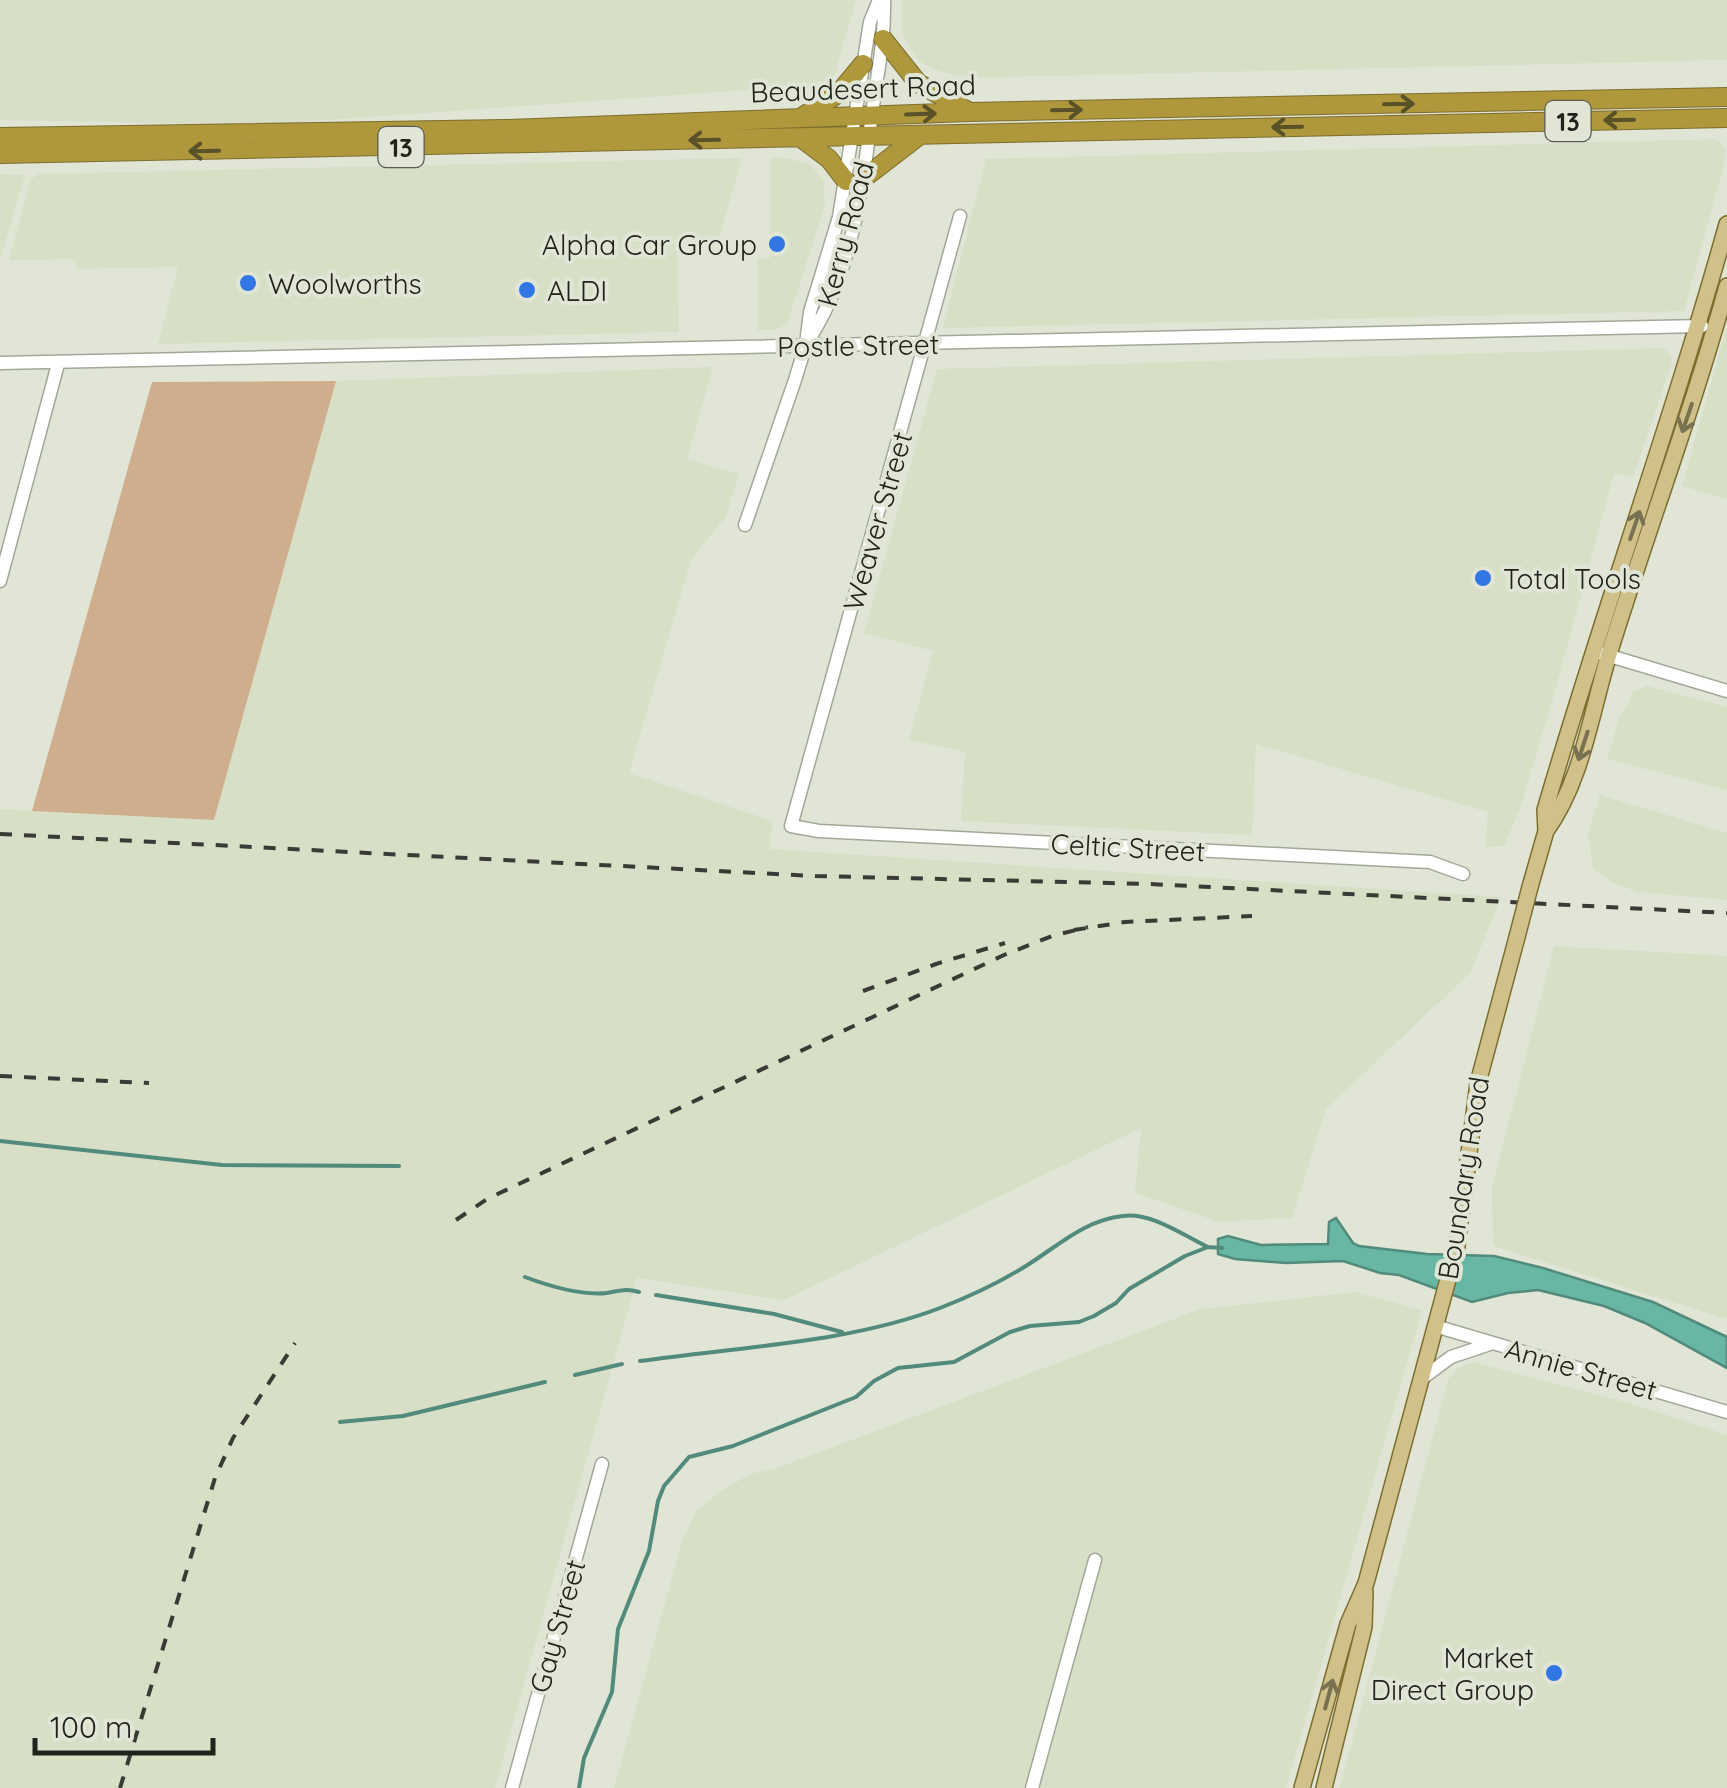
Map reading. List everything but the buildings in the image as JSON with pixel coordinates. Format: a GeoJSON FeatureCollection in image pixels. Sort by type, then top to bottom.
{"type":"FeatureCollection","features":[{"type":"Feature","properties":{"kind":"highway"},"geometry":{"type":"LineString","coordinates":[[883,39],[918,83],[970,112]]}},
{"type":"Feature","properties":{"kind":"highway"},"geometry":{"type":"LineString","coordinates":[[802,117],[839,93],[863,64]]}},
{"type":"Feature","properties":{"kind":"highway","name":"Beaudesert Road"},"geometry":{"type":"LineString","coordinates":[[0,138],[1727,97]]}},
{"type":"Feature","properties":{"kind":"highway","name":"Beaudesert Road"},"geometry":{"type":"LineString","coordinates":[[0,154],[1724,121]]}},
{"type":"Feature","properties":{"kind":"highway"},"geometry":{"type":"LineString","coordinates":[[802,138],[855,180],[920,135]]}},
{"type":"Feature","properties":{"kind":"main road","name":"Boundary Road"},"geometry":{"type":"LineString","coordinates":[[1302,1788],[1348,1624],[1366,1583],[1457,1246],[1478,1083],[1546,831],[1546,810],[1592,650],[1668,427],[1727,224]]}},
{"type":"Feature","properties":{"kind":"main road","name":"Boundary Road"},"geometry":{"type":"LineString","coordinates":[[1546,831],[1558,814],[1572,779],[1727,286]]}},
{"type":"Feature","properties":{"kind":"main road","name":"Boundary Road"},"geometry":{"type":"LineString","coordinates":[[1324,1788],[1364,1627],[1366,1583]]}},
{"type":"Feature","properties":{"kind":"street","name":"Kerry Road"},"geometry":{"type":"LineString","coordinates":[[746,525],[806,344],[810,312],[855,180],[864,116],[883,39],[881,0]]}},
{"type":"Feature","properties":{"kind":"street","name":"Kerry Road"},"geometry":{"type":"LineString","coordinates":[[864,116],[863,64],[870,22],[881,0]]}},
{"type":"Feature","properties":{"kind":"street","name":"Weaver Street"},"geometry":{"type":"LineString","coordinates":[[791,826],[960,216]]}},
{"type":"Feature","properties":{"kind":"street","name":"Postle Street"},"geometry":{"type":"LineString","coordinates":[[0,363],[1716,325]]}},
{"type":"Feature","properties":{"kind":"street"},"geometry":{"type":"LineString","coordinates":[[0,581],[58,364]]}},
{"type":"Feature","properties":{"kind":"street"},"geometry":{"type":"LineString","coordinates":[[1592,650],[1727,691]]}},
{"type":"Feature","properties":{"kind":"street","name":"Celtic Street"},"geometry":{"type":"LineString","coordinates":[[791,826],[820,831],[1430,862],[1463,874]]}},
{"type":"Feature","properties":{"kind":"street","name":"Annie Street"},"geometry":{"type":"LineString","coordinates":[[1435,1326],[1727,1412]]}},
{"type":"Feature","properties":{"kind":"street"},"geometry":{"type":"LineString","coordinates":[[1420,1380],[1451,1356],[1492,1344]]}},
{"type":"Feature","properties":{"kind":"street","name":"Gay Street"},"geometry":{"type":"LineString","coordinates":[[512,1788],[602,1464]]}},
{"type":"Feature","properties":{"kind":"street"},"geometry":{"type":"LineString","coordinates":[[1032,1788],[1095,1560]]}},
{"type":"Feature","properties":{"kind":"shaded area"},"geometry":{"type":"Polygon","coordinates":[[[0,0],[856,0],[832,84],[256,125],[0,120],[0,0]]]}},
{"type":"Feature","properties":{"kind":"shaded area"},"geometry":{"type":"Polygon","coordinates":[[[901,0],[1727,0],[1727,60],[965,78],[932,69],[917,59],[902,33],[901,0]]]}},
{"type":"Feature","properties":{"kind":"shaded area"},"geometry":{"type":"Polygon","coordinates":[[[1714,139],[1725,149],[1725,161],[1684,311],[943,328],[986,159],[1714,139]]]}},
{"type":"Feature","properties":{"kind":"shaded area"},"geometry":{"type":"Polygon","coordinates":[[[742,158],[717,245],[677,246],[679,332],[158,344],[178,267],[76,269],[72,259],[9,260],[31,179],[39,174],[742,158]]]}},
{"type":"Feature","properties":{"kind":"shaded area"},"geometry":{"type":"Polygon","coordinates":[[[770,158],[810,164],[823,180],[825,205],[787,324],[775,330],[757,330],[757,259],[770,258],[770,158]]]}},
{"type":"Feature","properties":{"kind":"shaded area"},"geometry":{"type":"Polygon","coordinates":[[[0,174],[25,175],[0,260],[0,174]]]}},
{"type":"Feature","properties":{"kind":"shaded area"},"geometry":{"type":"Polygon","coordinates":[[[1727,326],[1727,499],[1682,486],[1727,326]]]}},
{"type":"Feature","properties":{"kind":"shaded area"},"geometry":{"type":"Polygon","coordinates":[[[1663,348],[1672,356],[1671,365],[1633,478],[1614,473],[1555,691],[1520,809],[1504,846],[1485,847],[1488,812],[1256,744],[1252,835],[961,821],[965,752],[909,740],[933,651],[864,633],[937,369],[1663,348]]]}},
{"type":"Feature","properties":{"kind":"shaded area"},"geometry":{"type":"Polygon","coordinates":[[[713,367],[687,459],[739,474],[726,516],[691,560],[629,773],[772,821],[770,849],[1501,897],[1470,973],[1326,1109],[1292,1218],[1220,1222],[1135,1193],[1141,1128],[784,1300],[637,1278],[495,1788],[0,1788],[0,809],[214,820],[336,381],[713,367]]]}},
{"type":"Feature","properties":{"kind":"shaded area"},"geometry":{"type":"Polygon","coordinates":[[[336,381],[214,820],[32,811],[152,382],[336,381]]]}},
{"type":"Feature","properties":{"kind":"shaded area"},"geometry":{"type":"Polygon","coordinates":[[[1647,686],[1727,707],[1727,790],[1607,759],[1619,719],[1634,691],[1647,686]]]}},
{"type":"Feature","properties":{"kind":"shaded area"},"geometry":{"type":"Polygon","coordinates":[[[1600,795],[1727,833],[1727,900],[1638,892],[1611,882],[1593,868],[1588,833],[1600,795]]]}},
{"type":"Feature","properties":{"kind":"shaded area"},"geometry":{"type":"Polygon","coordinates":[[[1554,946],[1727,956],[1727,1319],[1493,1246],[1492,1188],[1554,946]]]}},
{"type":"Feature","properties":{"kind":"shaded area"},"geometry":{"type":"Polygon","coordinates":[[[1355,1292],[1422,1310],[1286,1788],[614,1788],[682,1541],[697,1510],[721,1491],[750,1474],[777,1468],[1201,1309],[1355,1292]]]}},
{"type":"Feature","properties":{"kind":"shaded area"},"geometry":{"type":"Polygon","coordinates":[[[1473,1362],[1636,1405],[1727,1435],[1727,1788],[1340,1788],[1448,1379],[1458,1368],[1473,1362]]]}},
{"type":"Feature","properties":{"kind":"water"},"geometry":{"type":"Polygon","coordinates":[[[1336,1218],[1359,1246],[1494,1256],[1653,1302],[1727,1337],[1727,1368],[1645,1323],[1604,1306],[1538,1290],[1472,1302],[1399,1275],[1343,1261],[1286,1263],[1218,1254],[1218,1239],[1228,1236],[1261,1245],[1328,1244],[1329,1222],[1336,1218]]]}},
{"type":"Feature","properties":{"kind":"waterway"},"geometry":{"type":"LineString","coordinates":[[0,1141],[222,1165],[399,1166]]}},
{"type":"Feature","properties":{"kind":"waterway"},"geometry":{"type":"LineString","coordinates":[[640,1361],[831,1336],[905,1320],[986,1288],[1073,1234],[1109,1218],[1145,1217],[1208,1247]]}},
{"type":"Feature","properties":{"kind":"waterway"},"geometry":{"type":"LineString","coordinates":[[579,1788],[584,1758],[612,1692],[618,1629],[649,1551],[658,1501],[664,1486],[689,1457],[733,1446],[856,1397],[898,1368],[954,1362],[1010,1332],[1030,1326],[1079,1322],[1116,1303],[1129,1289],[1185,1256],[1208,1247],[1222,1248]]}},
{"type":"Feature","properties":{"kind":"waterway"},"geometry":{"type":"LineString","coordinates":[[525,1277],[586,1293],[639,1292]]}},
{"type":"Feature","properties":{"kind":"waterway"},"geometry":{"type":"LineString","coordinates":[[656,1295],[774,1314],[842,1332]]}},
{"type":"Feature","properties":{"kind":"waterway"},"geometry":{"type":"LineString","coordinates":[[575,1375],[622,1364]]}},
{"type":"Feature","properties":{"kind":"waterway"},"geometry":{"type":"LineString","coordinates":[[340,1422],[403,1416],[545,1382]]}},
{"type":"Feature","properties":{"kind":"railway"},"geometry":{"type":"LineString","coordinates":[[0,834],[815,876],[1150,884],[1727,913]]}},
{"type":"Feature","properties":{"kind":"railway"},"geometry":{"type":"LineString","coordinates":[[1074,930],[1125,922],[1252,916]]}},
{"type":"Feature","properties":{"kind":"railway"},"geometry":{"type":"LineString","coordinates":[[456,1220],[487,1199],[1004,955],[1088,927]]}},
{"type":"Feature","properties":{"kind":"railway"},"geometry":{"type":"LineString","coordinates":[[863,991],[1005,943]]}},
{"type":"Feature","properties":{"kind":"railway"},"geometry":{"type":"LineString","coordinates":[[0,1076],[149,1083]]}},
{"type":"Feature","properties":{"kind":"railway"},"geometry":{"type":"LineString","coordinates":[[120,1788],[215,1478],[233,1438],[295,1343]]}},
{"type":"Feature","properties":{"kind":"place","name":"Alpha Car Group"},"geometry":{"type":"Point","coordinates":[777,244]}},
{"type":"Feature","properties":{"kind":"place","name":"Woolworths"},"geometry":{"type":"Point","coordinates":[248,283]}},
{"type":"Feature","properties":{"kind":"place","name":"ALDI"},"geometry":{"type":"Point","coordinates":[527,290]}},
{"type":"Feature","properties":{"kind":"place","name":"Total Tools"},"geometry":{"type":"Point","coordinates":[1483,578]}},
{"type":"Feature","properties":{"kind":"place","name":"Market Direct Group"},"geometry":{"type":"Point","coordinates":[1554,1673]}}]}
